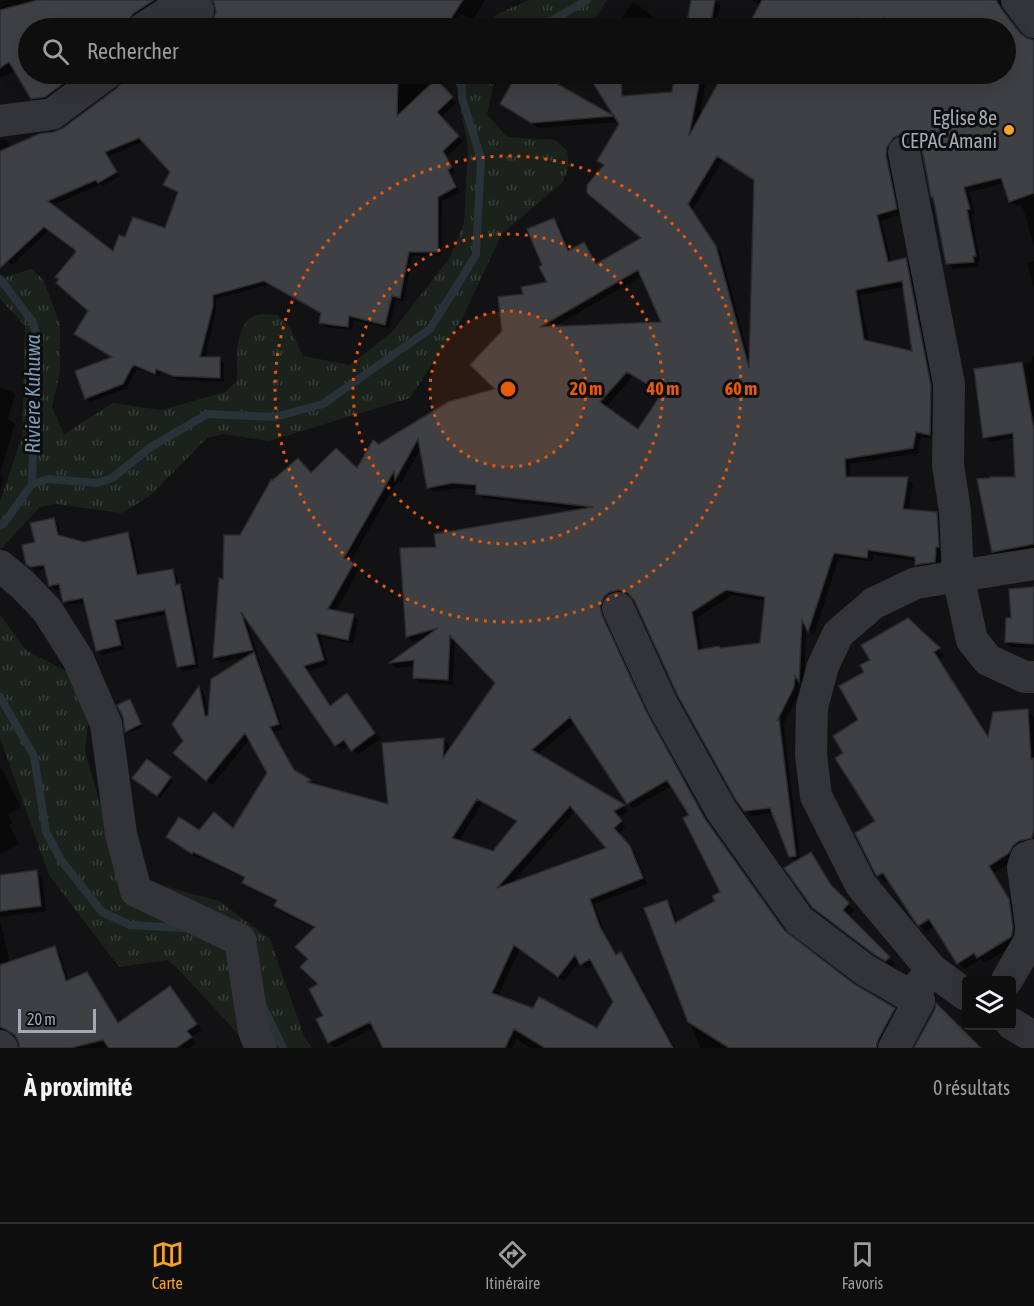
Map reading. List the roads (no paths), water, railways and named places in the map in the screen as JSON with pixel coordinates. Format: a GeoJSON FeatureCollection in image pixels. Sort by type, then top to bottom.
{"type":"FeatureCollection","features":[{"type":"Feature","properties":{"kind":"street"},"geometry":{"type":"LineString","coordinates":[[1017,0],[1034,22]]}},
{"type":"Feature","properties":{"kind":"street"},"geometry":{"type":"LineString","coordinates":[[160,18],[175,8],[203,13]]}},
{"type":"Feature","properties":{"kind":"street"},"geometry":{"type":"LineString","coordinates":[[0,122],[52,114],[92,84]]}},
{"type":"Feature","properties":{"kind":"street"},"geometry":{"type":"LineString","coordinates":[[904,152],[949,384],[948,465],[955,511],[958,576],[972,640],[988,660],[1025,677],[1034,677]]}},
{"type":"Feature","properties":{"kind":"street"},"geometry":{"type":"LineString","coordinates":[[962,994],[924,980],[861,885],[816,796],[811,755],[812,707],[823,666],[838,634],[874,603],[916,584],[1034,564]]}},
{"type":"Feature","properties":{"kind":"street"},"geometry":{"type":"LineString","coordinates":[[0,566],[22,584],[47,610],[78,660],[106,724],[122,834],[136,891],[240,940],[254,1031],[261,1048]]}},
{"type":"Feature","properties":{"kind":"street"},"geometry":{"type":"LineString","coordinates":[[618,608],[662,704],[721,810],[800,920],[865,970],[907,994],[924,980]]}},
{"type":"Feature","properties":{"kind":"street"},"geometry":{"type":"LineString","coordinates":[[1010,976],[1030,940],[1032,926],[1023,867],[1026,858],[1034,855]]}},
{"type":"Feature","properties":{"kind":"street"},"geometry":{"type":"LineString","coordinates":[[894,1048],[919,1001],[924,980]]}},
{"type":"Feature","properties":{"kind":"street"},"geometry":{"type":"LineString","coordinates":[[1016,1027],[1034,1038]]}},
{"type":"Feature","properties":{"kind":"waterway"},"geometry":{"type":"LineString","coordinates":[[556,18],[587,0]]}},
{"type":"Feature","properties":{"kind":"waterway"},"geometry":{"type":"LineString","coordinates":[[0,526],[32,484],[48,479],[97,483],[112,478],[151,447],[207,414],[275,417],[323,404],[430,329],[476,255],[481,159],[462,98],[462,84]]}},
{"type":"Feature","properties":{"kind":"waterway","name":"Riviere Kuhuwa"},"geometry":{"type":"LineString","coordinates":[[0,279],[33,322],[37,337],[32,484]]}},
{"type":"Feature","properties":{"kind":"waterway"},"geometry":{"type":"LineString","coordinates":[[0,697],[34,756],[46,832],[61,860],[102,912],[130,925],[184,928]]}},
{"type":"Feature","properties":{"kind":"waterway"},"geometry":{"type":"LineString","coordinates":[[263,1006],[283,1048]]}},
{"type":"Feature","properties":{"kind":"place","name":"Eglise 8e CEPAC Amani"},"geometry":{"type":"Point","coordinates":[1009,130]}}]}
